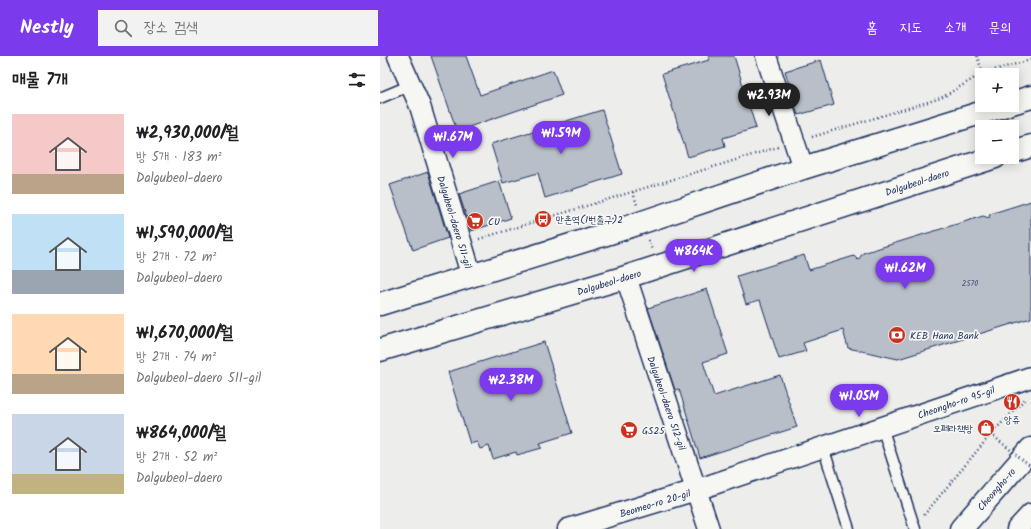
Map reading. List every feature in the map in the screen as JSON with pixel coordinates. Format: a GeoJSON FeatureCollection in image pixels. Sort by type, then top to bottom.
{"type":"FeatureCollection","features":[{"type":"Feature","properties":{"kind":"main road"},"geometry":{"type":"LineString","coordinates":[[1019,101],[1031,97]]}},
{"type":"Feature","properties":{"kind":"main road"},"geometry":{"type":"LineString","coordinates":[[380,304],[472,274],[616,231],[803,168],[983,112]]}},
{"type":"Feature","properties":{"kind":"main road"},"geometry":{"type":"LineString","coordinates":[[1019,150],[1031,146]]}},
{"type":"Feature","properties":{"kind":"main road","name":"Dalgubeol-daero"},"geometry":{"type":"LineString","coordinates":[[380,350],[626,277],[975,164]]}},
{"type":"Feature","properties":{"kind":"main road","name":"Cheongho-ro"},"geometry":{"type":"LineString","coordinates":[[961,529],[1031,449]]}},
{"type":"Feature","properties":{"kind":"street","name":"Dalgubeol-daero 511-gil"},"geometry":{"type":"LineString","coordinates":[[398,56],[420,106],[472,274]]}},
{"type":"Feature","properties":{"kind":"street"},"geometry":{"type":"LineString","coordinates":[[766,56],[803,168]]}},
{"type":"Feature","properties":{"kind":"street","name":"Dalgubeol-daero 512-gil"},"geometry":{"type":"LineString","coordinates":[[626,277],[709,529]]}},
{"type":"Feature","properties":{"kind":"street","name":"Cheongho-ro 95-gil"},"geometry":{"type":"LineString","coordinates":[[696,490],[882,427],[1029,386]]}},
{"type":"Feature","properties":{"kind":"street","name":"Beomeo-ro 20-gil"},"geometry":{"type":"LineString","coordinates":[[568,529],[696,490]]}},
{"type":"Feature","properties":{"kind":"street"},"geometry":{"type":"LineString","coordinates":[[1017,529],[1031,514]]}},
{"type":"Feature","properties":{"kind":"lane"},"geometry":{"type":"LineString","coordinates":[[380,98],[411,85]]}},
{"type":"Feature","properties":{"kind":"lane"},"geometry":{"type":"LineString","coordinates":[[882,427],[914,528]]}},
{"type":"Feature","properties":{"kind":"lane"},"geometry":{"type":"LineString","coordinates":[[823,447],[849,529]]}},
{"type":"Feature","properties":{"kind":"path"},"geometry":{"type":"LineString","coordinates":[[977,56],[981,68]]}},
{"type":"Feature","properties":{"kind":"path"},"geometry":{"type":"LineString","coordinates":[[1001,68],[1031,60]]}},
{"type":"Feature","properties":{"kind":"path"},"geometry":{"type":"LineString","coordinates":[[463,244],[941,98],[975,78]]}},
{"type":"Feature","properties":{"kind":"path"},"geometry":{"type":"LineString","coordinates":[[914,528],[1029,386]]}},
{"type":"Feature","properties":{"kind":"path"},"geometry":{"type":"LineString","coordinates":[[991,434],[1031,467]]}},
{"type":"Feature","properties":{"kind":"building"},"geometry":{"type":"Polygon","coordinates":[[[431,56],[466,56],[480,95],[553,70],[562,95],[457,131],[431,56]]]}},
{"type":"Feature","properties":{"kind":"building"},"geometry":{"type":"Polygon","coordinates":[[[708,56],[734,56],[756,128],[723,138],[725,146],[688,157],[662,74],[709,60],[708,56]]]}},
{"type":"Feature","properties":{"kind":"building"},"geometry":{"type":"Polygon","coordinates":[[[821,60],[834,105],[798,115],[785,71],[821,60]]]}},
{"type":"Feature","properties":{"kind":"building"},"geometry":{"type":"Polygon","coordinates":[[[602,110],[622,174],[545,198],[538,173],[503,183],[491,144],[602,110]]]}},
{"type":"Feature","properties":{"kind":"building"},"geometry":{"type":"Polygon","coordinates":[[[428,172],[448,238],[413,250],[390,185],[428,172]]]}},
{"type":"Feature","properties":{"kind":"building"},"geometry":{"type":"Polygon","coordinates":[[[499,181],[511,218],[471,231],[459,194],[499,181]]]}},
{"type":"Feature","properties":{"kind":"building"},"geometry":{"type":"Polygon","coordinates":[[[1031,201],[1031,318],[898,359],[848,348],[843,330],[803,343],[806,351],[779,359],[760,300],[746,304],[737,276],[804,255],[809,270],[854,256],[858,260],[863,253],[983,216],[989,218],[990,214],[1031,201]]]}},
{"type":"Feature","properties":{"kind":"building"},"geometry":{"type":"Polygon","coordinates":[[[707,289],[728,354],[703,362],[714,396],[780,375],[797,427],[700,458],[679,389],[675,390],[648,308],[707,289]]]}},
{"type":"Feature","properties":{"kind":"building"},"geometry":{"type":"Polygon","coordinates":[[[544,342],[572,433],[540,443],[542,448],[517,455],[516,452],[493,459],[489,446],[480,449],[477,442],[470,444],[448,372],[544,342]]]}},
{"type":"Feature","properties":{"kind":"place","name":"만촌역(1번출구)2"},"geometry":{"type":"Point","coordinates":[543,219]}},
{"type":"Feature","properties":{"kind":"place","name":"CU"},"geometry":{"type":"Point","coordinates":[475,221]}},
{"type":"Feature","properties":{"kind":"place","name":"KEB Hana Bank"},"geometry":{"type":"Point","coordinates":[897,335]}},
{"type":"Feature","properties":{"kind":"place","name":"앙쥬"},"geometry":{"type":"Point","coordinates":[1012,402]}},
{"type":"Feature","properties":{"kind":"place","name":"오페라책방"},"geometry":{"type":"Point","coordinates":[986,428]}},
{"type":"Feature","properties":{"kind":"place","name":"GS25"},"geometry":{"type":"Point","coordinates":[629,430]}}]}
